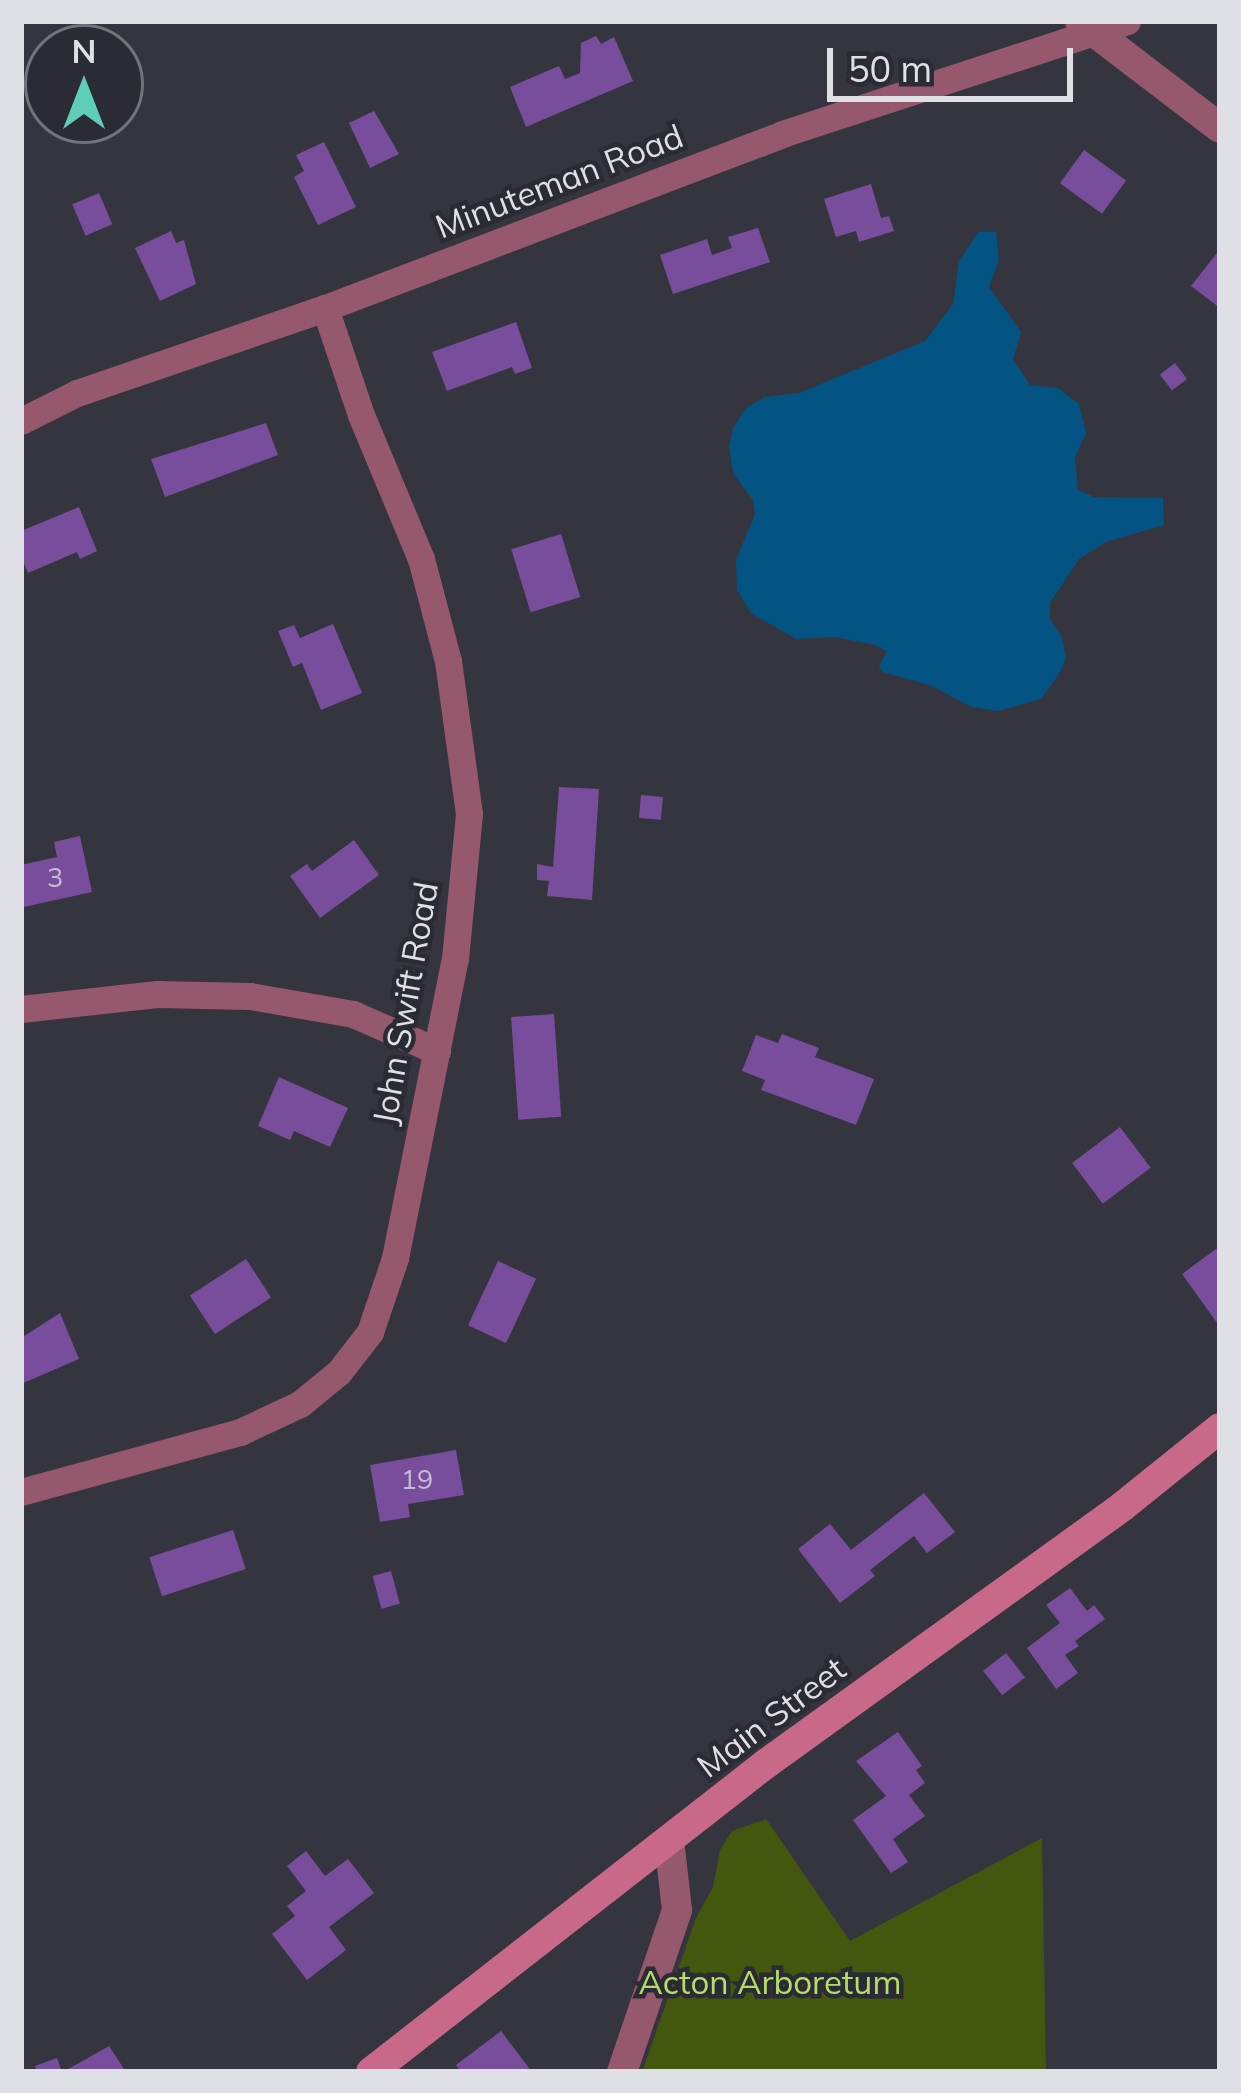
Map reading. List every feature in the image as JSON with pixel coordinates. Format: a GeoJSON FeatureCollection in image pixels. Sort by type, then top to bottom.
{"type":"FeatureCollection","features":[{"type":"Feature","properties":{"kind":"main road","name":"Main Street"},"geometry":{"type":"LineString","coordinates":[[371,2072],[767,1762],[1123,1507],[1220,1428]]}},
{"type":"Feature","properties":{"kind":"street","name":"Minuteman Road"},"geometry":{"type":"LineString","coordinates":[[21,421],[76,393],[325,308],[782,134],[1087,26],[1127,21]]}},
{"type":"Feature","properties":{"kind":"street"},"geometry":{"type":"LineString","coordinates":[[1087,26],[1220,128]]}},
{"type":"Feature","properties":{"kind":"street","name":"John Swift Road"},"geometry":{"type":"LineString","coordinates":[[21,1492],[240,1432],[300,1404],[339,1372],[370,1333],[395,1258],[455,959],[469,814],[448,661],[421,559],[361,415],[325,308]]}},
{"type":"Feature","properties":{"kind":"street"},"geometry":{"type":"LineString","coordinates":[[21,1009],[157,994],[250,996],[353,1014],[437,1051]]}},
{"type":"Feature","properties":{"kind":"street"},"geometry":{"type":"LineString","coordinates":[[622,2072],[676,1910],[668,1840]]}},
{"type":"Feature","properties":{"kind":"green space","name":"Acton Arboretum"},"geometry":{"type":"Polygon","coordinates":[[[766,1819],[850,1941],[1042,1838],[1046,2072],[642,2072],[696,1918],[713,1887],[720,1850],[732,1831],[766,1819]]]}},
{"type":"Feature","properties":{"kind":"water"},"geometry":{"type":"Polygon","coordinates":[[[978,232],[996,232],[999,260],[989,287],[1021,332],[1013,359],[1030,385],[1058,388],[1079,404],[1086,433],[1075,458],[1078,490],[1094,497],[1163,498],[1164,525],[1106,542],[1079,559],[1050,603],[1050,619],[1062,638],[1066,658],[1061,671],[1041,699],[998,711],[972,707],[932,686],[883,672],[879,666],[887,651],[875,645],[835,637],[796,639],[751,613],[737,590],[736,560],[755,514],[753,500],[733,473],[729,447],[733,428],[746,408],[765,397],[799,393],[925,341],[953,304],[959,262],[978,232]]]}},
{"type":"Feature","properties":{"kind":"building"},"geometry":{"type":"Polygon","coordinates":[[[596,36],[601,44],[614,37],[633,81],[526,127],[510,87],[559,66],[565,79],[580,73],[581,43],[596,36]]]}},
{"type":"Feature","properties":{"kind":"building"},"geometry":{"type":"Polygon","coordinates":[[[374,111],[399,154],[370,168],[349,123],[374,111]]]}},
{"type":"Feature","properties":{"kind":"building"},"geometry":{"type":"Polygon","coordinates":[[[324,142],[356,207],[318,225],[294,177],[304,171],[296,155],[324,142]]]}},
{"type":"Feature","properties":{"kind":"building"},"geometry":{"type":"Polygon","coordinates":[[[1084,150],[1126,181],[1102,214],[1060,183],[1084,150]]]}},
{"type":"Feature","properties":{"kind":"building"},"geometry":{"type":"Polygon","coordinates":[[[871,184],[881,218],[889,216],[894,231],[859,242],[856,231],[836,237],[824,199],[871,184]]]}},
{"type":"Feature","properties":{"kind":"building"},"geometry":{"type":"Polygon","coordinates":[[[99,193],[112,224],[86,236],[72,204],[99,193]]]}},
{"type":"Feature","properties":{"kind":"building"},"geometry":{"type":"Polygon","coordinates":[[[758,228],[770,262],[673,294],[660,255],[707,239],[712,255],[732,248],[728,237],[758,228]]]}},
{"type":"Feature","properties":{"kind":"building"},"geometry":{"type":"Polygon","coordinates":[[[171,231],[176,243],[184,240],[196,284],[160,301],[135,248],[171,231]]]}},
{"type":"Feature","properties":{"kind":"building"},"geometry":{"type":"Polygon","coordinates":[[[1217,253],[1220,256],[1220,308],[1191,286],[1217,253]]]}},
{"type":"Feature","properties":{"kind":"building"},"geometry":{"type":"Polygon","coordinates":[[[516,322],[532,368],[515,374],[512,367],[447,391],[432,352],[516,322]]]}},
{"type":"Feature","properties":{"kind":"building"},"geometry":{"type":"Polygon","coordinates":[[[1175,363],[1187,379],[1172,390],[1160,374],[1175,363]]]}},
{"type":"Feature","properties":{"kind":"building"},"geometry":{"type":"Polygon","coordinates":[[[266,423],[278,455],[165,497],[151,459],[266,423]]]}},
{"type":"Feature","properties":{"kind":"building"},"geometry":{"type":"Polygon","coordinates":[[[79,507],[97,551],[80,559],[77,552],[28,573],[21,556],[21,531],[79,507]]]}},
{"type":"Feature","properties":{"kind":"building"},"geometry":{"type":"Polygon","coordinates":[[[561,534],[580,597],[531,612],[511,549],[561,534]]]}},
{"type":"Feature","properties":{"kind":"building"},"geometry":{"type":"Polygon","coordinates":[[[333,624],[362,693],[321,710],[302,663],[293,667],[278,631],[294,625],[300,638],[333,624]]]}},
{"type":"Feature","properties":{"kind":"building"},"geometry":{"type":"Polygon","coordinates":[[[559,787],[599,789],[592,900],[547,896],[549,881],[537,880],[537,864],[553,867],[559,787]]]}},
{"type":"Feature","properties":{"kind":"building"},"geometry":{"type":"Polygon","coordinates":[[[641,795],[663,797],[661,820],[639,818],[641,795]]]}},
{"type":"Feature","properties":{"kind":"building"},"geometry":{"type":"Polygon","coordinates":[[[80,836],[92,892],[24,907],[21,865],[57,857],[54,842],[80,836]]]}},
{"type":"Feature","properties":{"kind":"building"},"geometry":{"type":"Polygon","coordinates":[[[354,840],[379,875],[320,918],[290,876],[307,864],[312,871],[354,840]]]}},
{"type":"Feature","properties":{"kind":"building"},"geometry":{"type":"Polygon","coordinates":[[[554,1014],[561,1117],[518,1120],[511,1017],[554,1014]]]}},
{"type":"Feature","properties":{"kind":"building"},"geometry":{"type":"Polygon","coordinates":[[[782,1034],[819,1048],[815,1057],[874,1079],[856,1125],[761,1090],[765,1080],[742,1071],[756,1035],[778,1043],[782,1034]]]}},
{"type":"Feature","properties":{"kind":"building"},"geometry":{"type":"Polygon","coordinates":[[[279,1077],[348,1108],[330,1147],[294,1131],[290,1140],[258,1126],[279,1077]]]}},
{"type":"Feature","properties":{"kind":"building"},"geometry":{"type":"Polygon","coordinates":[[[1120,1127],[1151,1168],[1103,1204],[1072,1163],[1120,1127]]]}},
{"type":"Feature","properties":{"kind":"building"},"geometry":{"type":"Polygon","coordinates":[[[1220,1246],[1220,1327],[1182,1274],[1220,1246]]]}},
{"type":"Feature","properties":{"kind":"building"},"geometry":{"type":"Polygon","coordinates":[[[246,1259],[271,1298],[215,1334],[190,1295],[246,1259]]]}},
{"type":"Feature","properties":{"kind":"building"},"geometry":{"type":"Polygon","coordinates":[[[498,1261],[536,1279],[506,1343],[468,1325],[498,1261]]]}},
{"type":"Feature","properties":{"kind":"building"},"geometry":{"type":"Polygon","coordinates":[[[60,1313],[79,1359],[21,1384],[21,1338],[60,1313]]]}},
{"type":"Feature","properties":{"kind":"building"},"geometry":{"type":"Polygon","coordinates":[[[456,1450],[464,1495],[408,1504],[410,1517],[380,1522],[370,1465],[456,1450]]]}},
{"type":"Feature","properties":{"kind":"building"},"geometry":{"type":"Polygon","coordinates":[[[924,1493],[955,1532],[927,1553],[914,1536],[870,1570],[875,1576],[840,1603],[798,1549],[830,1524],[851,1550],[924,1493]]]}},
{"type":"Feature","properties":{"kind":"building"},"geometry":{"type":"Polygon","coordinates":[[[233,1530],[246,1569],[162,1596],[149,1557],[233,1530]]]}},
{"type":"Feature","properties":{"kind":"building"},"geometry":{"type":"Polygon","coordinates":[[[391,1571],[400,1604],[381,1609],[373,1576],[391,1571]]]}},
{"type":"Feature","properties":{"kind":"building"},"geometry":{"type":"Polygon","coordinates":[[[1070,1588],[1087,1611],[1094,1605],[1105,1619],[1075,1641],[1079,1646],[1065,1655],[1078,1673],[1056,1689],[1027,1648],[1060,1623],[1046,1605],[1070,1588]]]}},
{"type":"Feature","properties":{"kind":"building"},"geometry":{"type":"Polygon","coordinates":[[[1006,1653],[1025,1677],[1002,1695],[983,1671],[1006,1653]]]}},
{"type":"Feature","properties":{"kind":"building"},"geometry":{"type":"Polygon","coordinates":[[[898,1732],[922,1766],[916,1770],[925,1783],[909,1795],[925,1816],[893,1839],[908,1862],[891,1873],[853,1820],[886,1796],[856,1761],[898,1732]]]}},
{"type":"Feature","properties":{"kind":"building"},"geometry":{"type":"Polygon","coordinates":[[[306,1851],[325,1876],[348,1859],[374,1893],[329,1927],[346,1950],[307,1980],[272,1934],[295,1916],[287,1906],[306,1891],[287,1866],[306,1851]]]}},
{"type":"Feature","properties":{"kind":"building"},"geometry":{"type":"Polygon","coordinates":[[[501,2031],[532,2072],[461,2072],[456,2065],[501,2031]]]}},
{"type":"Feature","properties":{"kind":"building"},"geometry":{"type":"Polygon","coordinates":[[[109,2046],[124,2069],[63,2072],[109,2046]]]}},
{"type":"Feature","properties":{"kind":"building"},"geometry":{"type":"Polygon","coordinates":[[[57,2058],[62,2072],[37,2072],[35,2066],[57,2058]]]}}]}
